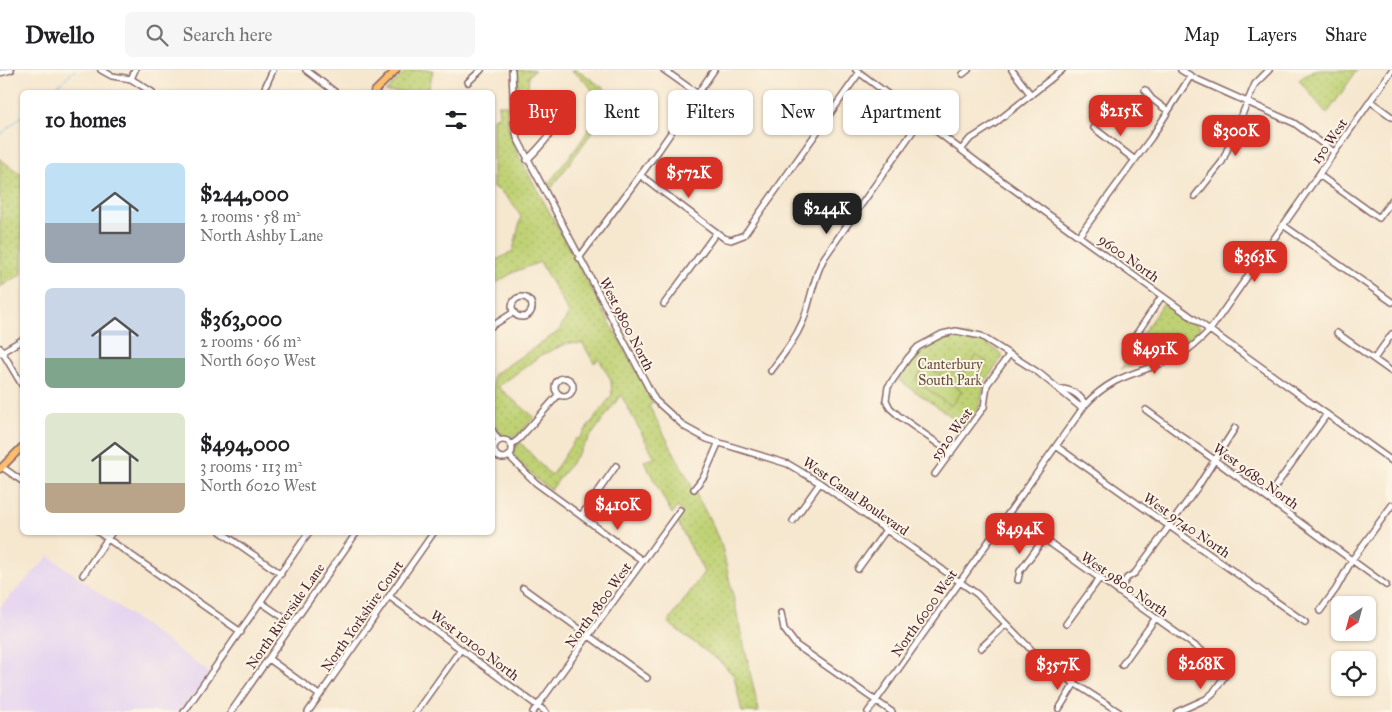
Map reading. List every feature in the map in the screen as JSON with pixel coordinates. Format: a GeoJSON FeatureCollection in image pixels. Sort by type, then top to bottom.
{"type":"FeatureCollection","features":[{"type":"Feature","properties":{"kind":"main road"},"geometry":{"type":"LineString","coordinates":[[376,90],[396,70]]}},
{"type":"Feature","properties":{"kind":"main road"},"geometry":{"type":"LineString","coordinates":[[1,468],[20,449]]}},
{"type":"Feature","properties":{"kind":"street"},"geometry":{"type":"LineString","coordinates":[[0,73],[11,70]]}},
{"type":"Feature","properties":{"kind":"street"},"geometry":{"type":"LineString","coordinates":[[101,70],[112,76],[132,80],[149,90]]}},
{"type":"Feature","properties":{"kind":"street"},"geometry":{"type":"LineString","coordinates":[[132,80],[135,70]]}},
{"type":"Feature","properties":{"kind":"street"},"geometry":{"type":"LineString","coordinates":[[263,90],[273,70]]}},
{"type":"Feature","properties":{"kind":"street"},"geometry":{"type":"LineString","coordinates":[[306,70],[332,90]]}},
{"type":"Feature","properties":{"kind":"street"},"geometry":{"type":"LineString","coordinates":[[468,82],[481,70]]}},
{"type":"Feature","properties":{"kind":"street","name":"West 9800 North"},"geometry":{"type":"LineString","coordinates":[[512,70],[515,128],[527,160],[656,400]]}},
{"type":"Feature","properties":{"kind":"street"},"geometry":{"type":"LineString","coordinates":[[664,70],[692,90]]}},
{"type":"Feature","properties":{"kind":"street"},"geometry":{"type":"LineString","coordinates":[[701,90],[714,70]]}},
{"type":"Feature","properties":{"kind":"street"},"geometry":{"type":"LineString","coordinates":[[1012,70],[1032,94]]}},
{"type":"Feature","properties":{"kind":"street"},"geometry":{"type":"LineString","coordinates":[[961,150],[969,140],[990,127],[1062,70]]}},
{"type":"Feature","properties":{"kind":"street"},"geometry":{"type":"LineString","coordinates":[[1181,70],[1190,77],[1301,127],[1334,152]]}},
{"type":"Feature","properties":{"kind":"street"},"geometry":{"type":"LineString","coordinates":[[1195,196],[1225,155],[1255,84],[1269,70]]}},
{"type":"Feature","properties":{"kind":"street","name":"150 West"},"geometry":{"type":"LineString","coordinates":[[1210,330],[1392,70]]}},
{"type":"Feature","properties":{"kind":"street"},"geometry":{"type":"LineString","coordinates":[[640,175],[716,232],[731,240],[744,235],[857,71]]}},
{"type":"Feature","properties":{"kind":"street","name":"9600 North"},"geometry":{"type":"LineString","coordinates":[[857,71],[881,90]]}},
{"type":"Feature","properties":{"kind":"street"},"geometry":{"type":"LineString","coordinates":[[1080,236],[1135,160],[1190,77]]}},
{"type":"Feature","properties":{"kind":"street"},"geometry":{"type":"LineString","coordinates":[[1145,90],[1152,99],[1168,111]]}},
{"type":"Feature","properties":{"kind":"street"},"geometry":{"type":"LineString","coordinates":[[1370,101],[1392,117]]}},
{"type":"Feature","properties":{"kind":"street"},"geometry":{"type":"LineString","coordinates":[[1094,128],[1135,160]]}},
{"type":"Feature","properties":{"kind":"street"},"geometry":{"type":"LineString","coordinates":[[527,160],[549,135]]}},
{"type":"Feature","properties":{"kind":"street"},"geometry":{"type":"LineString","coordinates":[[579,258],[669,135]]}},
{"type":"Feature","properties":{"kind":"street"},"geometry":{"type":"LineString","coordinates":[[771,371],[795,339],[804,320],[814,281],[824,258],[910,135]]}},
{"type":"Feature","properties":{"kind":"street","name":"9600 North"},"geometry":{"type":"LineString","coordinates":[[940,135],[1392,460]]}},
{"type":"Feature","properties":{"kind":"street"},"geometry":{"type":"LineString","coordinates":[[1319,175],[1379,218],[1392,200]]}},
{"type":"Feature","properties":{"kind":"street"},"geometry":{"type":"LineString","coordinates":[[1284,225],[1392,302]]}},
{"type":"Feature","properties":{"kind":"street"},"geometry":{"type":"LineString","coordinates":[[664,304],[716,232]]}},
{"type":"Feature","properties":{"kind":"street"},"geometry":{"type":"LineString","coordinates":[[1126,351],[1162,296]]}},
{"type":"Feature","properties":{"kind":"street"},"geometry":{"type":"LineString","coordinates":[[495,324],[514,312]]}},
{"type":"Feature","properties":{"kind":"street","name":"North 6000 West"},"geometry":{"type":"LineString","coordinates":[[868,712],[1085,406],[1100,390],[1116,380],[1185,352],[1210,330]]}},
{"type":"Feature","properties":{"kind":"street"},"geometry":{"type":"LineString","coordinates":[[950,453],[899,416],[890,408],[886,400],[888,387],[918,347],[929,339],[956,331],[981,336],[1061,389],[1068,389],[1083,400],[1085,406]]}},
{"type":"Feature","properties":{"kind":"street"},"geometry":{"type":"LineString","coordinates":[[1337,333],[1392,372]]}},
{"type":"Feature","properties":{"kind":"street"},"geometry":{"type":"LineString","coordinates":[[1374,359],[1392,334]]}},
{"type":"Feature","properties":{"kind":"street"},"geometry":{"type":"LineString","coordinates":[[20,341],[1,351],[20,382]]}},
{"type":"Feature","properties":{"kind":"street","name":"5920 West"},"geometry":{"type":"LineString","coordinates":[[935,474],[984,407],[987,385],[1010,355]]}},
{"type":"Feature","properties":{"kind":"street"},"geometry":{"type":"LineString","coordinates":[[511,444],[526,432],[559,394]]}},
{"type":"Feature","properties":{"kind":"street","name":"West Canal Boulevard"},"geometry":{"type":"LineString","coordinates":[[656,400],[685,427],[718,444],[788,464],[820,483],[960,582],[990,605],[1046,664],[1119,712]]}},
{"type":"Feature","properties":{"kind":"street","name":"West 9680 North"},"geometry":{"type":"LineString","coordinates":[[1146,410],[1386,585]]}},
{"type":"Feature","properties":{"kind":"street"},"geometry":{"type":"LineString","coordinates":[[1267,498],[1327,414]]}},
{"type":"Feature","properties":{"kind":"street"},"geometry":{"type":"LineString","coordinates":[[1118,592],[1128,578],[1136,573],[1198,488],[1214,459],[1235,428]]}},
{"type":"Feature","properties":{"kind":"street"},"geometry":{"type":"LineString","coordinates":[[495,435],[499,441]]}},
{"type":"Feature","properties":{"kind":"street"},"geometry":{"type":"LineString","coordinates":[[495,447],[499,441],[506,440],[511,444],[512,451],[508,456],[495,455]]}},
{"type":"Feature","properties":{"kind":"street"},"geometry":{"type":"LineString","coordinates":[[694,490],[711,462],[718,444]]}},
{"type":"Feature","properties":{"kind":"street","name":"West 9740 North"},"geometry":{"type":"LineString","coordinates":[[1056,446],[1305,622]]}},
{"type":"Feature","properties":{"kind":"street"},"geometry":{"type":"LineString","coordinates":[[508,456],[545,490],[643,561]]}},
{"type":"Feature","properties":{"kind":"street"},"geometry":{"type":"LineString","coordinates":[[581,516],[616,466]]}},
{"type":"Feature","properties":{"kind":"street"},"geometry":{"type":"LineString","coordinates":[[1,468],[20,480]]}},
{"type":"Feature","properties":{"kind":"street"},"geometry":{"type":"LineString","coordinates":[[793,521],[820,483]]}},
{"type":"Feature","properties":{"kind":"street"},"geometry":{"type":"LineString","coordinates":[[1320,612],[1336,589],[1352,560],[1392,505]]}},
{"type":"Feature","properties":{"kind":"street","name":"North 5800 West"},"geometry":{"type":"LineString","coordinates":[[533,712],[680,510]]}},
{"type":"Feature","properties":{"kind":"street","name":"West 9800 North"},"geometry":{"type":"LineString","coordinates":[[1008,514],[1229,670],[1213,693],[1206,699],[1177,712]]}},
{"type":"Feature","properties":{"kind":"street"},"geometry":{"type":"LineString","coordinates":[[858,569],[886,530]]}},
{"type":"Feature","properties":{"kind":"street"},"geometry":{"type":"LineString","coordinates":[[102,535],[242,632]]}},
{"type":"Feature","properties":{"kind":"street"},"geometry":{"type":"LineString","coordinates":[[83,575],[110,535]]}},
{"type":"Feature","properties":{"kind":"street"},"geometry":{"type":"LineString","coordinates":[[225,535],[281,574]]}},
{"type":"Feature","properties":{"kind":"street"},"geometry":{"type":"LineString","coordinates":[[184,712],[242,632],[308,535]]}},
{"type":"Feature","properties":{"kind":"street","name":"North Riverside Lane"},"geometry":{"type":"LineString","coordinates":[[231,712],[355,535]]}},
{"type":"Feature","properties":{"kind":"street","name":"North Yorkshire Court"},"geometry":{"type":"LineString","coordinates":[[308,712],[432,535]]}},
{"type":"Feature","properties":{"kind":"street"},"geometry":{"type":"LineString","coordinates":[[1018,580],[1020,572],[1043,540]]}},
{"type":"Feature","properties":{"kind":"street"},"geometry":{"type":"LineString","coordinates":[[1066,624],[1099,579]]}},
{"type":"Feature","properties":{"kind":"street"},"geometry":{"type":"LineString","coordinates":[[523,588],[647,678]]}},
{"type":"Feature","properties":{"kind":"street","name":"West 10100 North"},"geometry":{"type":"LineString","coordinates":[[390,597],[546,712]]}},
{"type":"Feature","properties":{"kind":"street"},"geometry":{"type":"LineString","coordinates":[[262,603],[293,624]]}},
{"type":"Feature","properties":{"kind":"street"},"geometry":{"type":"LineString","coordinates":[[781,613],[784,628],[796,645],[892,712]]}},
{"type":"Feature","properties":{"kind":"street"},"geometry":{"type":"LineString","coordinates":[[1122,665],[1155,619]]}},
{"type":"Feature","properties":{"kind":"street"},"geometry":{"type":"LineString","coordinates":[[981,648],[1006,624]]}},
{"type":"Feature","properties":{"kind":"street"},"geometry":{"type":"LineString","coordinates":[[416,712],[461,649]]}},
{"type":"Feature","properties":{"kind":"street"},"geometry":{"type":"LineString","coordinates":[[269,659],[319,695]]}},
{"type":"Feature","properties":{"kind":"street"},"geometry":{"type":"LineString","coordinates":[[1059,709],[1075,684]]}},
{"type":"Feature","properties":{"kind":"shaded area"},"geometry":{"type":"Polygon","coordinates":[[[49,556],[210,673],[180,712],[0,712],[0,607],[49,556]]]}},
{"type":"Feature","properties":{"kind":"green space"},"geometry":{"type":"Polygon","coordinates":[[[408,70],[433,70],[428,90],[387,90],[408,70]]]}},
{"type":"Feature","properties":{"kind":"green space"},"geometry":{"type":"Polygon","coordinates":[[[517,70],[535,70],[529,75],[528,90],[518,90],[517,70]]]}},
{"type":"Feature","properties":{"kind":"green space"},"geometry":{"type":"Polygon","coordinates":[[[571,70],[578,70],[606,90],[592,90],[571,70]]]}},
{"type":"Feature","properties":{"kind":"green space"},"geometry":{"type":"Polygon","coordinates":[[[1313,70],[1357,70],[1327,114],[1299,80],[1313,70]]]}},
{"type":"Feature","properties":{"kind":"green space"},"geometry":{"type":"Polygon","coordinates":[[[498,105],[507,105],[509,130],[515,149],[653,402],[649,406],[711,522],[722,547],[759,712],[742,712],[734,676],[723,664],[668,623],[704,572],[677,521],[683,512],[677,507],[672,514],[644,461],[655,458],[621,395],[551,490],[537,480],[514,457],[514,448],[520,442],[551,476],[576,438],[578,440],[612,395],[611,380],[599,359],[594,363],[583,344],[568,343],[541,355],[498,387],[534,417],[521,432],[510,438],[501,436],[495,424],[495,374],[558,332],[569,313],[540,262],[514,272],[495,284],[495,261],[513,251],[521,217],[512,203],[495,188],[495,117],[499,116],[498,105]]]}},
{"type":"Feature","properties":{"kind":"green space"},"geometry":{"type":"Polygon","coordinates":[[[586,133],[586,135],[590,135],[550,190],[548,184],[586,133]]]}},
{"type":"Feature","properties":{"kind":"green space"},"geometry":{"type":"Polygon","coordinates":[[[0,159],[20,174],[20,275],[0,287],[0,159]]]}},
{"type":"Feature","properties":{"kind":"green space"},"geometry":{"type":"Polygon","coordinates":[[[1167,303],[1200,327],[1200,331],[1182,346],[1164,356],[1121,369],[1125,362],[1131,361],[1135,357],[1134,345],[1163,304],[1167,303]]]}},
{"type":"Feature","properties":{"kind":"green space","name":"Canterbury South Park"},"geometry":{"type":"Polygon","coordinates":[[[963,335],[983,342],[1002,354],[1002,358],[984,383],[980,406],[965,426],[899,380],[924,348],[940,339],[963,335]]]}},
{"type":"Feature","properties":{"kind":"green space"},"geometry":{"type":"Polygon","coordinates":[[[976,355],[987,362],[972,385],[961,377],[976,355]]]}},
{"type":"Feature","properties":{"kind":"green space"},"geometry":{"type":"Polygon","coordinates":[[[927,365],[962,391],[951,406],[915,380],[927,365]]]}},
{"type":"Feature","properties":{"kind":"waterway"},"geometry":{"type":"LineString","coordinates":[[53,90],[75,70]]}},
{"type":"Feature","properties":{"kind":"waterway"},"geometry":{"type":"LineString","coordinates":[[0,135],[20,118]]}}]}
